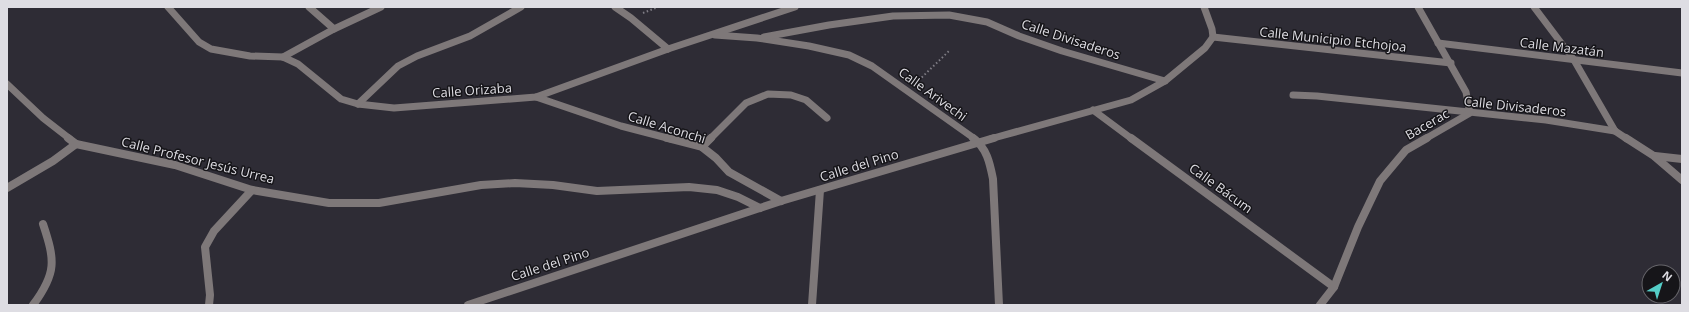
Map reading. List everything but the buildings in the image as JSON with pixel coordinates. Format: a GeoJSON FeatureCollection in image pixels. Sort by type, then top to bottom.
{"type":"FeatureCollection","features":[{"type":"Feature","properties":{"kind":"street","name":"Calle Orizaba"},"geometry":{"type":"LineString","coordinates":[[168,7],[199,42],[211,50],[250,56],[283,57],[298,64],[327,90],[341,99],[358,104],[394,108],[536,97],[778,9],[795,7]]}},
{"type":"Feature","properties":{"kind":"street"},"geometry":{"type":"LineString","coordinates":[[309,7],[334,29]]}},
{"type":"Feature","properties":{"kind":"street"},"geometry":{"type":"LineString","coordinates":[[283,57],[334,29],[381,7]]}},
{"type":"Feature","properties":{"kind":"street"},"geometry":{"type":"LineString","coordinates":[[358,104],[398,66],[417,56],[470,36],[521,7]]}},
{"type":"Feature","properties":{"kind":"street"},"geometry":{"type":"LineString","coordinates":[[615,7],[631,18],[668,49]]}},
{"type":"Feature","properties":{"kind":"street"},"geometry":{"type":"LineString","coordinates":[[1204,7],[1212,29],[1212,37]]}},
{"type":"Feature","properties":{"kind":"street","name":"Bacerac"},"geometry":{"type":"LineString","coordinates":[[1320,305],[1334,287],[1358,228],[1380,181],[1406,150],[1470,113],[1466,92],[1418,7]]}},
{"type":"Feature","properties":{"kind":"street"},"geometry":{"type":"LineString","coordinates":[[1534,7],[1574,60],[1615,131],[1654,156],[1682,180]]}},
{"type":"Feature","properties":{"kind":"street","name":"Calle Divisaderos"},"geometry":{"type":"LineString","coordinates":[[757,38],[829,25],[893,16],[949,15],[987,22],[1019,36],[1062,51],[1165,81]]}},
{"type":"Feature","properties":{"kind":"street","name":"Calle Arivechi"},"geometry":{"type":"LineString","coordinates":[[710,34],[757,38],[848,55],[872,66],[979,142],[989,159],[993,179],[999,305]]}},
{"type":"Feature","properties":{"kind":"street","name":"Calle Municipio Etchojoa"},"geometry":{"type":"LineString","coordinates":[[1212,37],[1451,64]]}},
{"type":"Feature","properties":{"kind":"street","name":"Calle del Pino"},"geometry":{"type":"LineString","coordinates":[[468,305],[781,201],[979,142],[1131,100],[1165,81],[1205,48],[1212,37]]}},
{"type":"Feature","properties":{"kind":"street","name":"Calle Mazatán"},"geometry":{"type":"LineString","coordinates":[[1438,43],[1682,73]]}},
{"type":"Feature","properties":{"kind":"street","name":"Calle Profesor Jesús Urrea"},"geometry":{"type":"LineString","coordinates":[[7,84],[43,118],[76,144],[175,165],[252,190],[330,203],[379,203],[481,185],[515,183],[597,191],[689,187],[724,192],[738,196],[760,208]]}},
{"type":"Feature","properties":{"kind":"street"},"geometry":{"type":"LineString","coordinates":[[702,147],[746,103],[768,94],[791,95],[806,100],[827,118]]}},
{"type":"Feature","properties":{"kind":"street","name":"Calle Divisaderos"},"geometry":{"type":"LineString","coordinates":[[1293,95],[1317,96],[1546,120],[1615,131]]}},
{"type":"Feature","properties":{"kind":"street","name":"Calle Aconchi"},"geometry":{"type":"LineString","coordinates":[[536,97],[621,126],[702,147],[716,158],[729,172],[781,201]]}},
{"type":"Feature","properties":{"kind":"street","name":"Calle Bácum"},"geometry":{"type":"LineString","coordinates":[[1093,110],[1334,287]]}},
{"type":"Feature","properties":{"kind":"street"},"geometry":{"type":"LineString","coordinates":[[7,188],[76,144]]}},
{"type":"Feature","properties":{"kind":"street"},"geometry":{"type":"LineString","coordinates":[[1654,156],[1682,159]]}},
{"type":"Feature","properties":{"kind":"street"},"geometry":{"type":"LineString","coordinates":[[209,305],[210,295],[205,247],[214,231],[252,190]]}},
{"type":"Feature","properties":{"kind":"street"},"geometry":{"type":"LineString","coordinates":[[812,305],[820,190]]}},
{"type":"Feature","properties":{"kind":"street"},"geometry":{"type":"LineString","coordinates":[[33,305],[39,298],[49,278],[53,255],[43,224]]}},
{"type":"Feature","properties":{"kind":"path"},"geometry":{"type":"LineString","coordinates":[[908,91],[950,51]]}}]}
